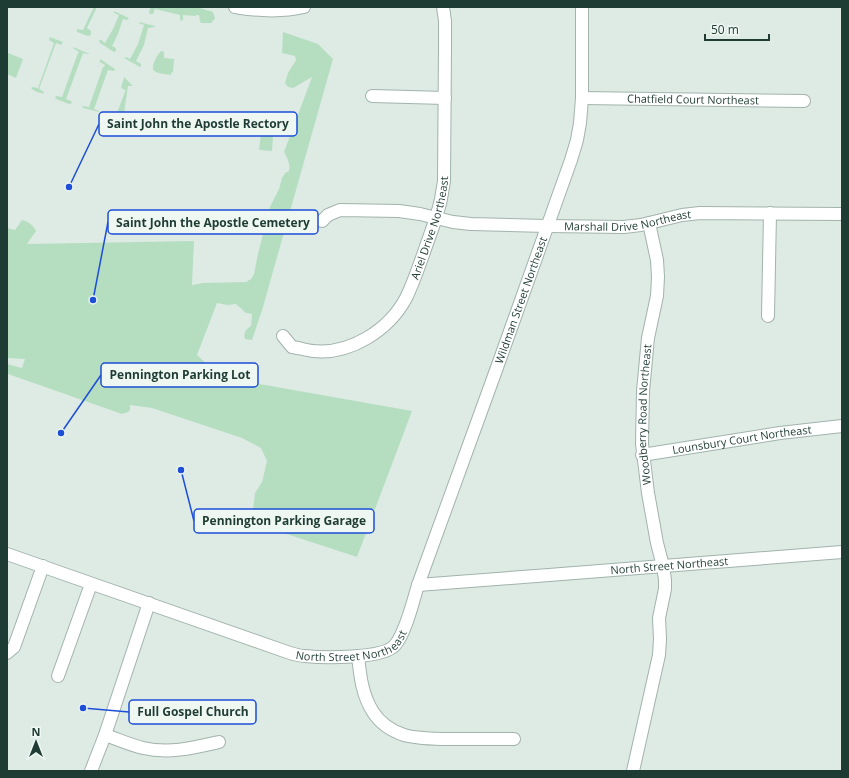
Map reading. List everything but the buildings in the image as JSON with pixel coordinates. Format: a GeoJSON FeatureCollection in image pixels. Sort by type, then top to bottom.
{"type":"FeatureCollection","features":[{"type":"Feature","properties":{"kind":"street"},"geometry":{"type":"LineString","coordinates":[[235,7],[279,10],[302,7]]}},
{"type":"Feature","properties":{"kind":"street","name":"Ariel Drive Northeast"},"geometry":{"type":"LineString","coordinates":[[283,336],[292,347],[313,351],[340,349],[367,338],[378,331],[398,311],[406,298],[436,218],[444,181],[445,21],[443,7]]}},
{"type":"Feature","properties":{"kind":"street","name":"Wildman Street Northeast"},"geometry":{"type":"LineString","coordinates":[[418,585],[499,362],[577,140],[582,98],[582,7]]}},
{"type":"Feature","properties":{"kind":"street"},"geometry":{"type":"LineString","coordinates":[[372,96],[445,98]]}},
{"type":"Feature","properties":{"kind":"street","name":"Chatfield Court Northeast"},"geometry":{"type":"LineString","coordinates":[[582,98],[804,101]]}},
{"type":"Feature","properties":{"kind":"street","name":"Marshall Drive Northeast"},"geometry":{"type":"LineString","coordinates":[[322,221],[328,215],[340,210],[399,211],[453,222],[471,224],[624,227],[682,215],[700,213],[842,214]]}},
{"type":"Feature","properties":{"kind":"street"},"geometry":{"type":"LineString","coordinates":[[768,316],[770,213]]}},
{"type":"Feature","properties":{"kind":"street","name":"Woodberry Road Northeast"},"geometry":{"type":"LineString","coordinates":[[633,771],[659,655],[659,618],[664,589],[663,566],[657,543],[642,455],[643,391],[648,338],[657,296],[658,277],[657,260],[649,223]]}},
{"type":"Feature","properties":{"kind":"street","name":"Lounsbury Court Northeast"},"geometry":{"type":"LineString","coordinates":[[642,455],[780,433],[842,426]]}},
{"type":"Feature","properties":{"kind":"street","name":"North Street Northeast"},"geometry":{"type":"LineString","coordinates":[[7,554],[287,652],[304,656],[322,657],[369,655],[384,652],[393,647],[400,637],[408,618],[418,585],[842,552]]}},
{"type":"Feature","properties":{"kind":"street"},"geometry":{"type":"LineString","coordinates":[[7,653],[14,647],[42,566]]}},
{"type":"Feature","properties":{"kind":"street"},"geometry":{"type":"LineString","coordinates":[[58,676],[91,584]]}},
{"type":"Feature","properties":{"kind":"street"},"geometry":{"type":"LineString","coordinates":[[91,771],[105,735],[149,603]]}},
{"type":"Feature","properties":{"kind":"street"},"geometry":{"type":"LineString","coordinates":[[358,656],[360,676],[369,705],[378,720],[393,730],[404,735],[419,738],[514,739]]}},
{"type":"Feature","properties":{"kind":"street"},"geometry":{"type":"LineString","coordinates":[[105,735],[142,748],[158,750],[176,751],[219,742]]}},
{"type":"Feature","properties":{"kind":"green space"},"geometry":{"type":"Polygon","coordinates":[[[94,7],[97,7],[87,28],[91,31],[91,35],[88,36],[77,32],[77,29],[83,30],[94,7]]]}},
{"type":"Feature","properties":{"kind":"green space"},"geometry":{"type":"Polygon","coordinates":[[[151,7],[197,7],[213,12],[215,18],[212,23],[201,23],[199,15],[183,15],[183,20],[181,21],[180,15],[155,9],[153,14],[150,14],[149,12],[151,7]]]}},
{"type":"Feature","properties":{"kind":"green space"},"geometry":{"type":"Polygon","coordinates":[[[114,11],[129,18],[127,20],[123,19],[112,46],[116,48],[115,52],[100,43],[99,40],[105,43],[113,29],[119,15],[114,13],[114,11]]]}},
{"type":"Feature","properties":{"kind":"green space"},"geometry":{"type":"Polygon","coordinates":[[[139,22],[155,26],[148,28],[144,45],[136,61],[141,64],[140,67],[124,58],[126,57],[130,59],[138,44],[144,25],[139,22]]]}},
{"type":"Feature","properties":{"kind":"green space"},"geometry":{"type":"Polygon","coordinates":[[[283,32],[318,44],[333,59],[263,307],[252,340],[245,339],[244,335],[246,330],[251,326],[252,314],[246,313],[236,304],[228,305],[217,303],[197,355],[214,371],[226,378],[412,411],[357,557],[256,524],[253,510],[255,493],[262,482],[267,461],[261,448],[242,438],[152,408],[130,405],[130,410],[122,414],[8,374],[7,376],[7,364],[22,368],[25,359],[7,358],[7,228],[15,230],[22,220],[34,227],[36,231],[27,244],[194,241],[192,285],[203,283],[246,282],[251,279],[254,274],[270,207],[279,189],[282,178],[289,170],[289,162],[284,152],[312,77],[293,88],[288,87],[285,83],[288,73],[296,60],[295,56],[282,53],[283,32]]]}},
{"type":"Feature","properties":{"kind":"green space"},"geometry":{"type":"Polygon","coordinates":[[[50,37],[63,42],[61,45],[56,43],[39,89],[44,92],[41,93],[31,88],[38,88],[54,43],[49,40],[50,37]]]}},
{"type":"Feature","properties":{"kind":"green space"},"geometry":{"type":"Polygon","coordinates":[[[73,47],[90,54],[83,53],[66,99],[71,101],[72,103],[69,104],[56,99],[55,97],[62,97],[79,53],[73,47]]]}},
{"type":"Feature","properties":{"kind":"green space"},"geometry":{"type":"Polygon","coordinates":[[[161,51],[164,52],[164,58],[174,59],[173,72],[171,75],[158,73],[153,70],[156,57],[161,51]]]}},
{"type":"Feature","properties":{"kind":"green space"},"geometry":{"type":"Polygon","coordinates":[[[8,53],[23,59],[16,78],[7,74],[8,53]]]}},
{"type":"Feature","properties":{"kind":"green space"},"geometry":{"type":"Polygon","coordinates":[[[100,59],[115,69],[114,71],[108,70],[94,109],[99,112],[82,107],[89,107],[105,65],[100,62],[100,59]]]}},
{"type":"Feature","properties":{"kind":"green space"},"geometry":{"type":"Polygon","coordinates":[[[124,77],[133,86],[128,86],[124,113],[130,114],[129,117],[111,114],[112,112],[117,113],[126,89],[121,88],[124,77]]]}},
{"type":"Feature","properties":{"kind":"green space"},"geometry":{"type":"Polygon","coordinates":[[[261,134],[273,136],[272,151],[259,150],[261,134]]]}},
{"type":"Feature","properties":{"kind":"place","name":"Saint John the Apostle Rectory"},"geometry":{"type":"Point","coordinates":[69,187]}},
{"type":"Feature","properties":{"kind":"place","name":"Saint John the Apostle Cemetery"},"geometry":{"type":"Point","coordinates":[93,300]}},
{"type":"Feature","properties":{"kind":"place","name":"Pennington Parking Lot"},"geometry":{"type":"Point","coordinates":[61,433]}},
{"type":"Feature","properties":{"kind":"place","name":"Pennington Parking Garage"},"geometry":{"type":"Point","coordinates":[181,470]}},
{"type":"Feature","properties":{"kind":"place","name":"Full Gospel Church"},"geometry":{"type":"Point","coordinates":[83,708]}}]}
